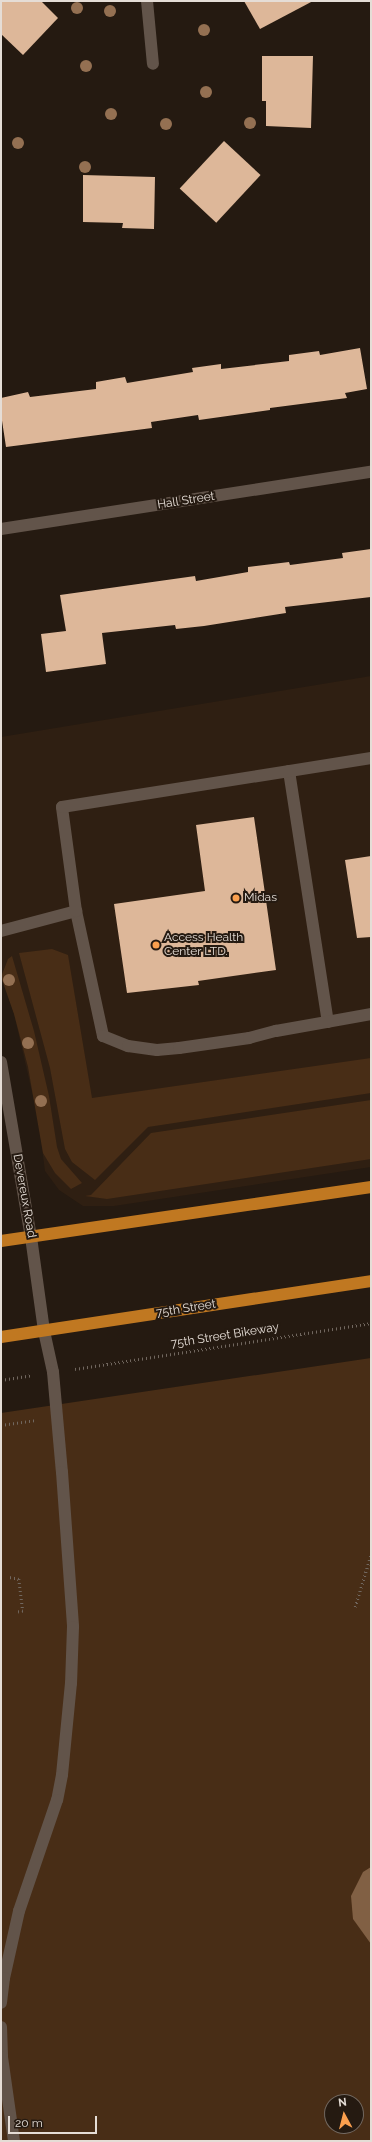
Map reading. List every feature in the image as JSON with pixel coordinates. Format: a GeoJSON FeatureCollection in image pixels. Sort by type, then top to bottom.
{"type":"FeatureCollection","features":[{"type":"Feature","properties":{"kind":"main road"},"geometry":{"type":"LineString","coordinates":[[1,1241],[371,1187]]}},
{"type":"Feature","properties":{"kind":"main road","name":"75th Street"},"geometry":{"type":"LineString","coordinates":[[1,1337],[371,1282]]}},
{"type":"Feature","properties":{"kind":"street"},"geometry":{"type":"LineString","coordinates":[[147,1],[153,64]]}},
{"type":"Feature","properties":{"kind":"street","name":"Hall Street"},"geometry":{"type":"LineString","coordinates":[[1,529],[371,472]]}},
{"type":"Feature","properties":{"kind":"street"},"geometry":{"type":"LineString","coordinates":[[371,758],[62,808],[76,910],[103,1036],[128,1046],[157,1050],[249,1038],[276,1031],[371,1014]]}},
{"type":"Feature","properties":{"kind":"street"},"geometry":{"type":"LineString","coordinates":[[290,771],[328,1022]]}},
{"type":"Feature","properties":{"kind":"street"},"geometry":{"type":"LineString","coordinates":[[1,931],[76,910]]}},
{"type":"Feature","properties":{"kind":"street","name":"Devereux Road"},"geometry":{"type":"LineString","coordinates":[[1,1062],[31,1237],[44,1331],[53,1372],[73,1627],[68,1725],[62,1775],[57,1800],[19,1912],[4,1978],[1,2003]]}},
{"type":"Feature","properties":{"kind":"street"},"geometry":{"type":"LineString","coordinates":[[1,2027],[2,2057],[14,2141]]}},
{"type":"Feature","properties":{"kind":"path","name":"75th Street Bikeway"},"geometry":{"type":"LineString","coordinates":[[82,1368],[371,1323]]}},
{"type":"Feature","properties":{"kind":"path"},"geometry":{"type":"LineString","coordinates":[[1,1380],[20,1377]]}},
{"type":"Feature","properties":{"kind":"path"},"geometry":{"type":"LineString","coordinates":[[1,1424],[57,1418]]}},
{"type":"Feature","properties":{"kind":"path"},"geometry":{"type":"LineString","coordinates":[[355,1607],[371,1554]]}},
{"type":"Feature","properties":{"kind":"path"},"geometry":{"type":"LineString","coordinates":[[10,1577],[19,1579],[23,1611],[18,1612]]}},
{"type":"Feature","properties":{"kind":"shaded area"},"geometry":{"type":"Polygon","coordinates":[[[371,676],[371,1167],[114,1206],[83,1206],[59,1190],[45,1171],[38,1118],[14,1014],[1,974],[1,737],[371,676]]]}},
{"type":"Feature","properties":{"kind":"shaded area"},"geometry":{"type":"Polygon","coordinates":[[[52,949],[68,955],[92,1098],[371,1058],[371,1093],[148,1127],[95,1180],[72,1162],[65,1149],[50,1068],[19,953],[52,949]]]}},
{"type":"Feature","properties":{"kind":"shaded area"},"geometry":{"type":"Polygon","coordinates":[[[12,956],[34,1031],[49,1096],[57,1147],[61,1159],[82,1183],[71,1189],[55,1173],[43,1153],[28,1067],[14,1014],[1,977],[8,959],[12,956]]]}},
{"type":"Feature","properties":{"kind":"shaded area"},"geometry":{"type":"Polygon","coordinates":[[[371,1100],[371,1159],[107,1199],[85,1196],[91,1195],[151,1133],[371,1100]]]}},
{"type":"Feature","properties":{"kind":"shaded area"},"geometry":{"type":"Polygon","coordinates":[[[371,1358],[371,2141],[1,2141],[1,1413],[371,1358]]]}},
{"type":"Feature","properties":{"kind":"shaded area"},"geometry":{"type":"Polygon","coordinates":[[[371,1867],[371,1944],[353,1919],[351,1896],[363,1872],[371,1867]]]}},
{"type":"Feature","properties":{"kind":"building"},"geometry":{"type":"Polygon","coordinates":[[[1,1],[41,1],[58,18],[23,55],[1,34],[1,1]]]}},
{"type":"Feature","properties":{"kind":"building"},"geometry":{"type":"Polygon","coordinates":[[[244,1],[313,1],[260,29],[244,1]]]}},
{"type":"Feature","properties":{"kind":"building"},"geometry":{"type":"Polygon","coordinates":[[[262,56],[313,56],[311,128],[266,126],[266,101],[262,101],[262,56]]]}},
{"type":"Feature","properties":{"kind":"building"},"geometry":{"type":"Polygon","coordinates":[[[224,141],[261,175],[216,223],[180,189],[224,141]]]}},
{"type":"Feature","properties":{"kind":"building"},"geometry":{"type":"Polygon","coordinates":[[[83,175],[155,177],[154,229],[122,228],[123,223],[83,222],[83,175]]]}},
{"type":"Feature","properties":{"kind":"building"},"geometry":{"type":"Polygon","coordinates":[[[360,348],[367,389],[345,393],[347,398],[270,408],[270,410],[199,420],[198,415],[151,422],[152,428],[6,447],[1,414],[1,398],[28,392],[30,397],[96,389],[96,382],[125,377],[127,383],[193,372],[192,368],[221,364],[221,369],[289,361],[289,355],[319,351],[320,355],[360,348]]]}},
{"type":"Feature","properties":{"kind":"building"},"geometry":{"type":"Polygon","coordinates":[[[371,549],[371,597],[285,607],[286,613],[204,626],[176,629],[175,625],[102,633],[106,664],[46,672],[41,634],[66,631],[60,595],[195,576],[196,581],[248,572],[248,567],[289,562],[290,565],[343,558],[342,553],[371,549]]]}},
{"type":"Feature","properties":{"kind":"building"},"geometry":{"type":"Polygon","coordinates":[[[254,817],[276,970],[198,981],[199,985],[127,993],[114,904],[205,891],[196,825],[254,817]]]}},
{"type":"Feature","properties":{"kind":"building"},"geometry":{"type":"Polygon","coordinates":[[[371,856],[371,937],[357,938],[345,860],[371,856]]]}},
{"type":"Feature","properties":{"kind":"place","name":"Midas"},"geometry":{"type":"Point","coordinates":[236,898]}},
{"type":"Feature","properties":{"kind":"place","name":"Access Health Center LTD."},"geometry":{"type":"Point","coordinates":[156,945]}}]}
